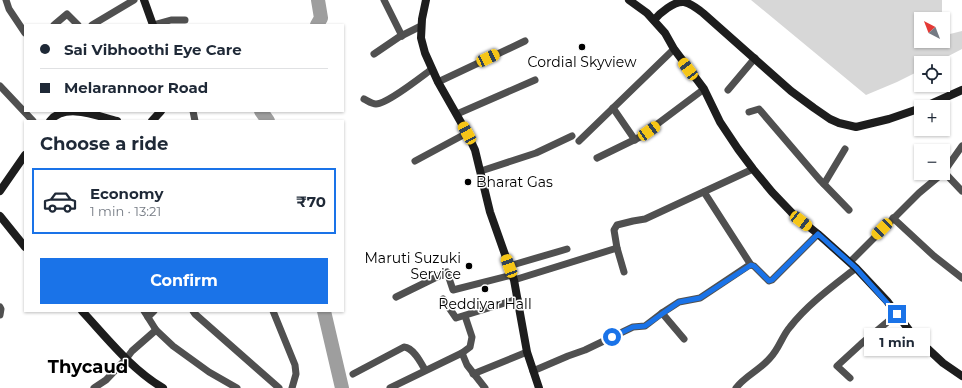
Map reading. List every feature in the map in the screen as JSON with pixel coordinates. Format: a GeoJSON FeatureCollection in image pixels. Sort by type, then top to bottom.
{"type":"FeatureCollection","features":[{"type":"Feature","properties":{"kind":"street"},"geometry":{"type":"LineString","coordinates":[[6,0],[9,9],[24,32]]}},
{"type":"Feature","properties":{"kind":"street"},"geometry":{"type":"LineString","coordinates":[[94,24],[134,0]]}},
{"type":"Feature","properties":{"kind":"street"},"geometry":{"type":"LineString","coordinates":[[144,0],[153,24]]}},
{"type":"Feature","properties":{"kind":"street"},"geometry":{"type":"LineString","coordinates":[[384,0],[402,36]]}},
{"type":"Feature","properties":{"kind":"street"},"geometry":{"type":"LineString","coordinates":[[426,0],[421,26],[421,38],[425,53],[438,82],[457,114],[475,150],[490,212],[512,274],[527,352],[539,388]]}},
{"type":"Feature","properties":{"kind":"street"},"geometry":{"type":"LineString","coordinates":[[629,0],[654,20],[665,33],[674,49],[704,89],[720,122],[753,170],[793,214],[853,265],[897,314],[909,330],[928,349],[943,363],[962,376]]}},
{"type":"Feature","properties":{"kind":"street"},"geometry":{"type":"LineString","coordinates":[[654,20],[676,3],[683,2],[690,4],[703,13],[791,91],[839,124],[856,127],[889,119],[914,110]]}},
{"type":"Feature","properties":{"kind":"street"},"geometry":{"type":"LineString","coordinates":[[55,24],[67,14],[77,24]]}},
{"type":"Feature","properties":{"kind":"street"},"geometry":{"type":"LineString","coordinates":[[157,24],[171,20],[185,20]]}},
{"type":"Feature","properties":{"kind":"street"},"geometry":{"type":"LineString","coordinates":[[374,54],[421,26]]}},
{"type":"Feature","properties":{"kind":"street"},"geometry":{"type":"LineString","coordinates":[[438,82],[525,41]]}},
{"type":"Feature","properties":{"kind":"street"},"geometry":{"type":"LineString","coordinates":[[579,141],[674,49]]}},
{"type":"Feature","properties":{"kind":"street"},"geometry":{"type":"LineString","coordinates":[[728,90],[755,58]]}},
{"type":"Feature","properties":{"kind":"street"},"geometry":{"type":"LineString","coordinates":[[364,99],[374,104],[379,104],[395,95],[432,69]]}},
{"type":"Feature","properties":{"kind":"street"},"geometry":{"type":"LineString","coordinates":[[457,114],[535,80]]}},
{"type":"Feature","properties":{"kind":"street"},"geometry":{"type":"LineString","coordinates":[[0,86],[24,111]]}},
{"type":"Feature","properties":{"kind":"street"},"geometry":{"type":"LineString","coordinates":[[597,158],[635,140],[658,125],[704,89]]}},
{"type":"Feature","properties":{"kind":"street"},"geometry":{"type":"LineString","coordinates":[[940,100],[962,90]]}},
{"type":"Feature","properties":{"kind":"street"},"geometry":{"type":"LineString","coordinates":[[613,108],[635,140]]}},
{"type":"Feature","properties":{"kind":"street"},"geometry":{"type":"LineString","coordinates":[[749,112],[759,108],[824,184],[849,210]]}},
{"type":"Feature","properties":{"kind":"street"},"geometry":{"type":"LineString","coordinates":[[25,112],[32,120]]}},
{"type":"Feature","properties":{"kind":"street"},"geometry":{"type":"LineString","coordinates":[[51,120],[60,112]]}},
{"type":"Feature","properties":{"kind":"street"},"geometry":{"type":"LineString","coordinates":[[80,112],[113,120]]}},
{"type":"Feature","properties":{"kind":"street"},"geometry":{"type":"LineString","coordinates":[[153,120],[160,112]]}},
{"type":"Feature","properties":{"kind":"street"},"geometry":{"type":"LineString","coordinates":[[416,161],[467,133]]}},
{"type":"Feature","properties":{"kind":"street"},"geometry":{"type":"LineString","coordinates":[[481,171],[536,153],[572,136]]}},
{"type":"Feature","properties":{"kind":"street"},"geometry":{"type":"LineString","coordinates":[[950,163],[962,146]]}},
{"type":"Feature","properties":{"kind":"street"},"geometry":{"type":"LineString","coordinates":[[824,184],[846,149]]}},
{"type":"Feature","properties":{"kind":"street"},"geometry":{"type":"LineString","coordinates":[[0,191],[24,156]]}},
{"type":"Feature","properties":{"kind":"street"},"geometry":{"type":"LineString","coordinates":[[954,157],[962,158]]}},
{"type":"Feature","properties":{"kind":"street"},"geometry":{"type":"LineString","coordinates":[[624,272],[617,248],[614,230],[617,225],[645,219],[753,170]]}},
{"type":"Feature","properties":{"kind":"street"},"geometry":{"type":"LineString","coordinates":[[736,388],[772,357],[788,328],[853,265],[893,218],[935,180]]}},
{"type":"Feature","properties":{"kind":"street"},"geometry":{"type":"LineString","coordinates":[[950,180],[962,191]]}},
{"type":"Feature","properties":{"kind":"street"},"geometry":{"type":"LineString","coordinates":[[704,192],[751,265],[754,266],[769,281],[772,280],[818,234]]}},
{"type":"Feature","properties":{"kind":"street"},"geometry":{"type":"LineString","coordinates":[[0,216],[24,246]]}},
{"type":"Feature","properties":{"kind":"street"},"geometry":{"type":"LineString","coordinates":[[893,218],[944,265],[962,278]]}},
{"type":"Feature","properties":{"kind":"street"},"geometry":{"type":"LineString","coordinates":[[396,297],[447,272],[453,290],[617,248]]}},
{"type":"Feature","properties":{"kind":"street"},"geometry":{"type":"LineString","coordinates":[[512,274],[567,249]]}},
{"type":"Feature","properties":{"kind":"street"},"geometry":{"type":"LineString","coordinates":[[533,371],[586,350],[633,327],[645,326],[679,302],[700,298],[751,265]]}},
{"type":"Feature","properties":{"kind":"street"},"geometry":{"type":"LineString","coordinates":[[443,299],[456,318],[518,299]]}},
{"type":"Feature","properties":{"kind":"street"},"geometry":{"type":"LineString","coordinates":[[0,307],[0,315]]}},
{"type":"Feature","properties":{"kind":"street"},"geometry":{"type":"LineString","coordinates":[[83,312],[126,359],[163,388]]}},
{"type":"Feature","properties":{"kind":"street"},"geometry":{"type":"LineString","coordinates":[[194,312],[279,388]]}},
{"type":"Feature","properties":{"kind":"street"},"geometry":{"type":"LineString","coordinates":[[273,312],[296,365],[296,374],[292,388]]}},
{"type":"Feature","properties":{"kind":"street"},"geometry":{"type":"LineString","coordinates":[[662,313],[684,339]]}},
{"type":"Feature","properties":{"kind":"street"},"geometry":{"type":"LineString","coordinates":[[146,314],[156,330],[173,346],[209,372],[237,388]]}},
{"type":"Feature","properties":{"kind":"street"},"geometry":{"type":"LineString","coordinates":[[850,378],[837,366],[897,314]]}},
{"type":"Feature","properties":{"kind":"street"},"geometry":{"type":"LineString","coordinates":[[390,388],[462,353],[470,347],[472,337],[465,316]]}},
{"type":"Feature","properties":{"kind":"street"},"geometry":{"type":"LineString","coordinates":[[94,388],[106,380],[126,359],[132,350],[156,330]]}},
{"type":"Feature","properties":{"kind":"street"},"geometry":{"type":"LineString","coordinates":[[353,374],[404,347],[408,347],[425,370]]}},
{"type":"Feature","properties":{"kind":"street"},"geometry":{"type":"LineString","coordinates":[[473,374],[527,352]]}},
{"type":"Feature","properties":{"kind":"street"},"geometry":{"type":"LineString","coordinates":[[462,353],[467,365],[483,388]]}},
{"type":"Feature","properties":{"kind":"shaded area"},"geometry":{"type":"Polygon","coordinates":[[[751,0],[942,0],[942,12],[914,12],[914,48],[950,48],[950,34],[962,31],[962,49],[948,56],[914,56],[914,74],[866,95],[751,0]]]}},
{"type":"Feature","properties":{"kind":"waterway"},"geometry":{"type":"LineString","coordinates":[[318,0],[321,18],[318,24]]}},
{"type":"Feature","properties":{"kind":"waterway"},"geometry":{"type":"LineString","coordinates":[[262,112],[267,120]]}},
{"type":"Feature","properties":{"kind":"waterway"},"geometry":{"type":"LineString","coordinates":[[324,312],[342,388]]}},
{"type":"Feature","properties":{"kind":"place","name":"Cordial Skyview"},"geometry":{"type":"Point","coordinates":[582,47]}},
{"type":"Feature","properties":{"kind":"place","name":"Bharat Gas"},"geometry":{"type":"Point","coordinates":[468,182]}},
{"type":"Feature","properties":{"kind":"place","name":"Maruti Suzuki Service"},"geometry":{"type":"Point","coordinates":[469,266]}},
{"type":"Feature","properties":{"kind":"place","name":"Reddiyar Hall"},"geometry":{"type":"Point","coordinates":[485,289]}},
{"type":"Feature","properties":{"kind":"district","name":"Thycaud"},"geometry":{"type":"Point","coordinates":[88,367]}},
{"type":"Feature","properties":{"kind":"route"},"geometry":{"type":"LineString","coordinates":[[612,337],[633,327],[645,326],[679,302],[700,298],[748,266],[754,266],[764,278],[769,281],[772,280],[818,234],[856,268],[897,314]]}}]}
